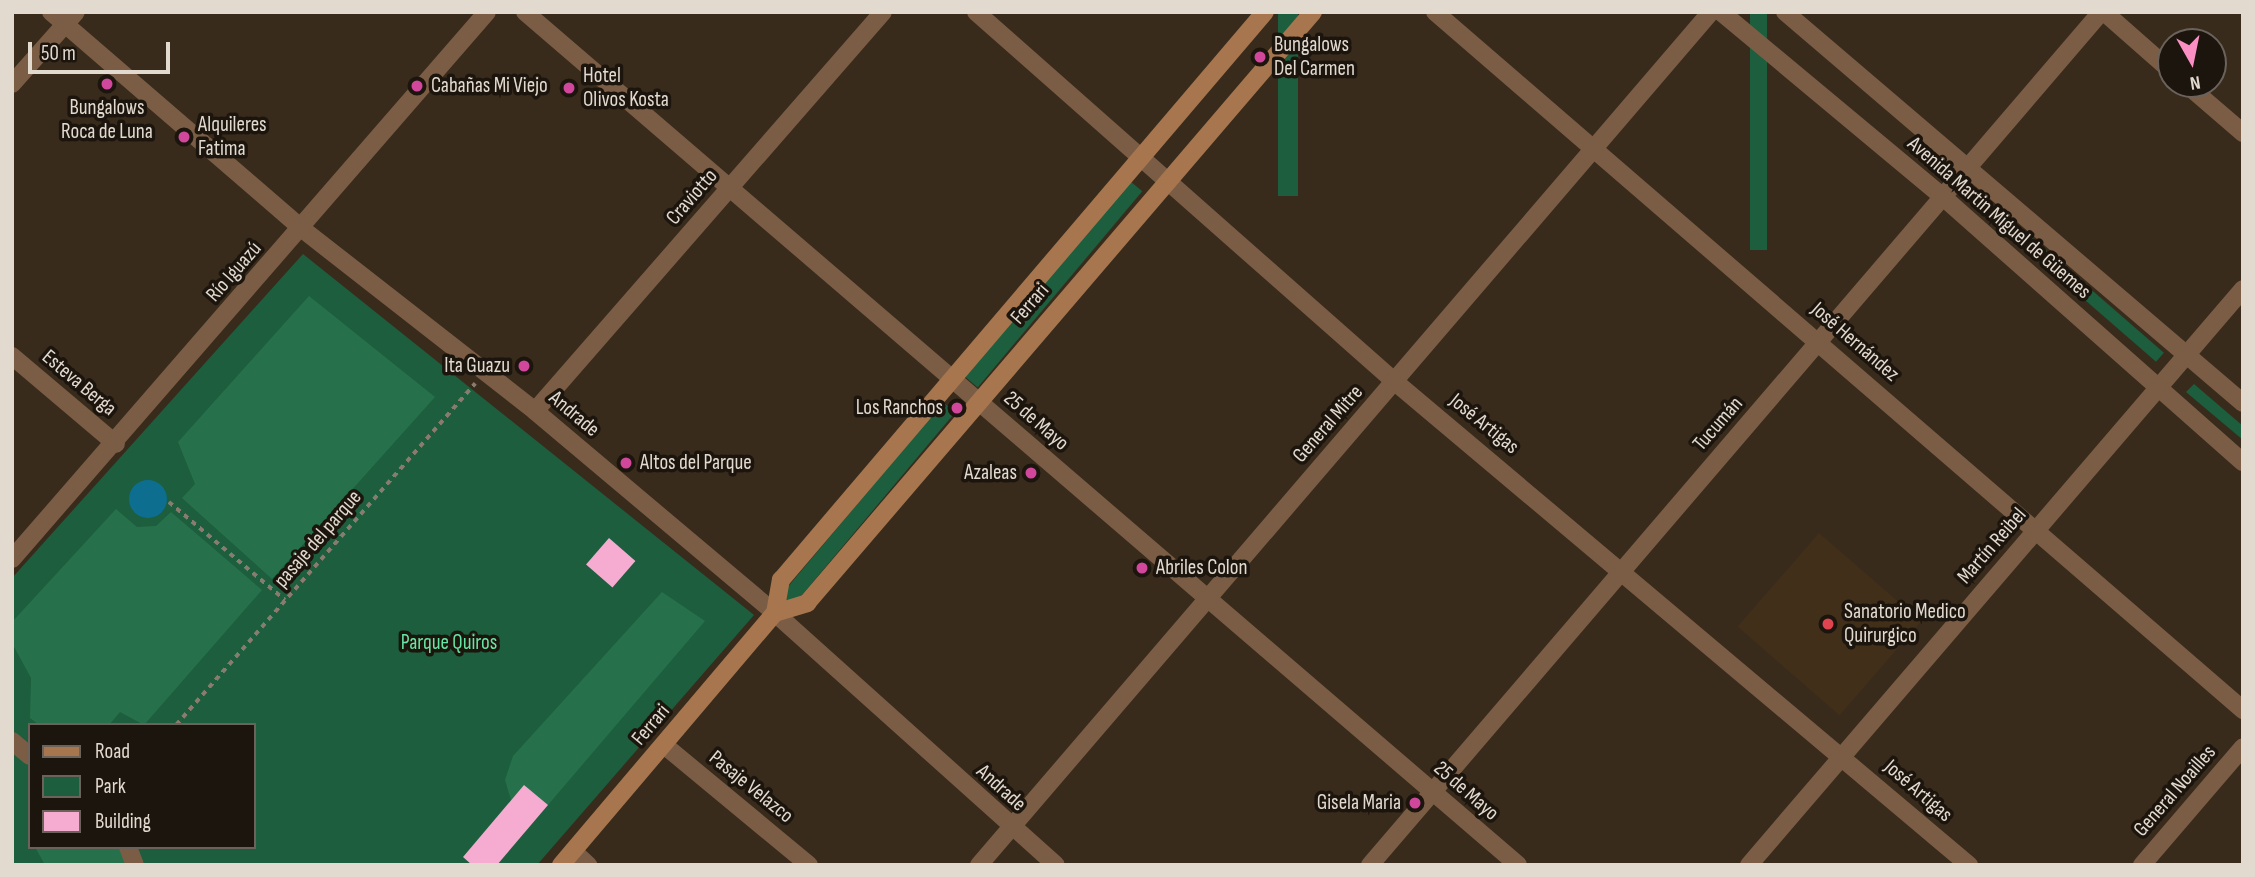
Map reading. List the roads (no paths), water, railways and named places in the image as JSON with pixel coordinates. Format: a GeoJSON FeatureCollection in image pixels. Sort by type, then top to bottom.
{"type":"FeatureCollection","features":[{"type":"Feature","properties":{"kind":"main road","name":"Ferrari"},"geometry":{"type":"LineString","coordinates":[[567,858],[775,613],[781,580],[1265,12]]}},
{"type":"Feature","properties":{"kind":"main road","name":"Ferrari"},"geometry":{"type":"LineString","coordinates":[[775,613],[807,603],[976,400],[1170,180],[1313,12]]}},
{"type":"Feature","properties":{"kind":"street","name":"Andrade"},"geometry":{"type":"LineString","coordinates":[[51,12],[71,18],[301,228],[535,411],[775,613],[1011,828],[1056,865]]}},
{"type":"Feature","properties":{"kind":"street","name":"Río Iguazú"},"geometry":{"type":"LineString","coordinates":[[12,559],[116,444],[487,12]]}},
{"type":"Feature","properties":{"kind":"street","name":"25 de Mayo"},"geometry":{"type":"LineString","coordinates":[[525,12],[1518,865]]}},
{"type":"Feature","properties":{"kind":"street","name":"Craviotto"},"geometry":{"type":"LineString","coordinates":[[535,411],[883,12]]}},
{"type":"Feature","properties":{"kind":"street","name":"José Artigas"},"geometry":{"type":"LineString","coordinates":[[976,12],[1170,180],[1394,381],[1624,568],[1969,865]]}},
{"type":"Feature","properties":{"kind":"street","name":"José Hernández"},"geometry":{"type":"LineString","coordinates":[[1435,12],[1590,152],[1819,340],[2243,710]]}},
{"type":"Feature","properties":{"kind":"street","name":"General Mitre"},"geometry":{"type":"LineString","coordinates":[[979,865],[1711,12]]}},
{"type":"Feature","properties":{"kind":"street","name":"Avenida Martin Miguel de Güemes"},"geometry":{"type":"LineString","coordinates":[[1721,12],[1943,197],[2243,462]]}},
{"type":"Feature","properties":{"kind":"street","name":"Avenida Martin Miguel de Güemes"},"geometry":{"type":"LineString","coordinates":[[1785,12],[1970,165],[2243,402]]}},
{"type":"Feature","properties":{"kind":"street"},"geometry":{"type":"LineString","coordinates":[[2102,12],[2157,59]]}},
{"type":"Feature","properties":{"kind":"street","name":"Tucumán"},"geometry":{"type":"LineString","coordinates":[[1370,865],[2102,12]]}},
{"type":"Feature","properties":{"kind":"street"},"geometry":{"type":"LineString","coordinates":[[12,85],[71,18]]}},
{"type":"Feature","properties":{"kind":"street"},"geometry":{"type":"LineString","coordinates":[[2202,98],[2243,133]]}},
{"type":"Feature","properties":{"kind":"street","name":"Martín Reibel"},"geometry":{"type":"LineString","coordinates":[[1749,865],[2243,289]]}},
{"type":"Feature","properties":{"kind":"street","name":"Esteva Berga"},"geometry":{"type":"LineString","coordinates":[[12,356],[116,444]]}},
{"type":"Feature","properties":{"kind":"street"},"geometry":{"type":"LineString","coordinates":[[12,741],[28,754]]}},
{"type":"Feature","properties":{"kind":"street","name":"Pasaje Velazco"},"geometry":{"type":"LineString","coordinates":[[664,745],[809,865]]}},
{"type":"Feature","properties":{"kind":"street","name":"General Noailles"},"geometry":{"type":"LineString","coordinates":[[2142,865],[2243,747]]}},
{"type":"Feature","properties":{"kind":"street"},"geometry":{"type":"LineString","coordinates":[[567,858],[588,865]]}},
{"type":"Feature","properties":{"kind":"water"},"geometry":{"type":"Polygon","coordinates":[[[148,480],[161,486],[167,499],[161,512],[148,518],[135,512],[129,499],[135,486],[148,480]]]}},
{"type":"Feature","properties":{"kind":"place","name":"Bungalows Del Carmen"},"geometry":{"type":"Point","coordinates":[1260,57]}},
{"type":"Feature","properties":{"kind":"place","name":"Bungalows Roca de Luna"},"geometry":{"type":"Point","coordinates":[107,84]}},
{"type":"Feature","properties":{"kind":"place","name":"Cabañas Mi Viejo"},"geometry":{"type":"Point","coordinates":[417,86]}},
{"type":"Feature","properties":{"kind":"place","name":"Hotel Olivos Kosta"},"geometry":{"type":"Point","coordinates":[569,88]}},
{"type":"Feature","properties":{"kind":"place","name":"Alquileres Fatima"},"geometry":{"type":"Point","coordinates":[184,137]}},
{"type":"Feature","properties":{"kind":"place","name":"Ita Guazu"},"geometry":{"type":"Point","coordinates":[524,366]}},
{"type":"Feature","properties":{"kind":"place","name":"Los Ranchos"},"geometry":{"type":"Point","coordinates":[957,408]}},
{"type":"Feature","properties":{"kind":"place","name":"Altos del Parque"},"geometry":{"type":"Point","coordinates":[626,463]}},
{"type":"Feature","properties":{"kind":"place","name":"Azaleas"},"geometry":{"type":"Point","coordinates":[1031,473]}},
{"type":"Feature","properties":{"kind":"place","name":"Abriles Colon"},"geometry":{"type":"Point","coordinates":[1142,568]}},
{"type":"Feature","properties":{"kind":"place","name":"Sanatorio Medico Quirurgico"},"geometry":{"type":"Point","coordinates":[1828,624]}},
{"type":"Feature","properties":{"kind":"place","name":"Gisela Maria"},"geometry":{"type":"Point","coordinates":[1415,803]}},
{"type":"Feature","properties":{"kind":"park label","name":"Parque Quiros"},"geometry":{"type":"Point","coordinates":[449,643]}}]}
